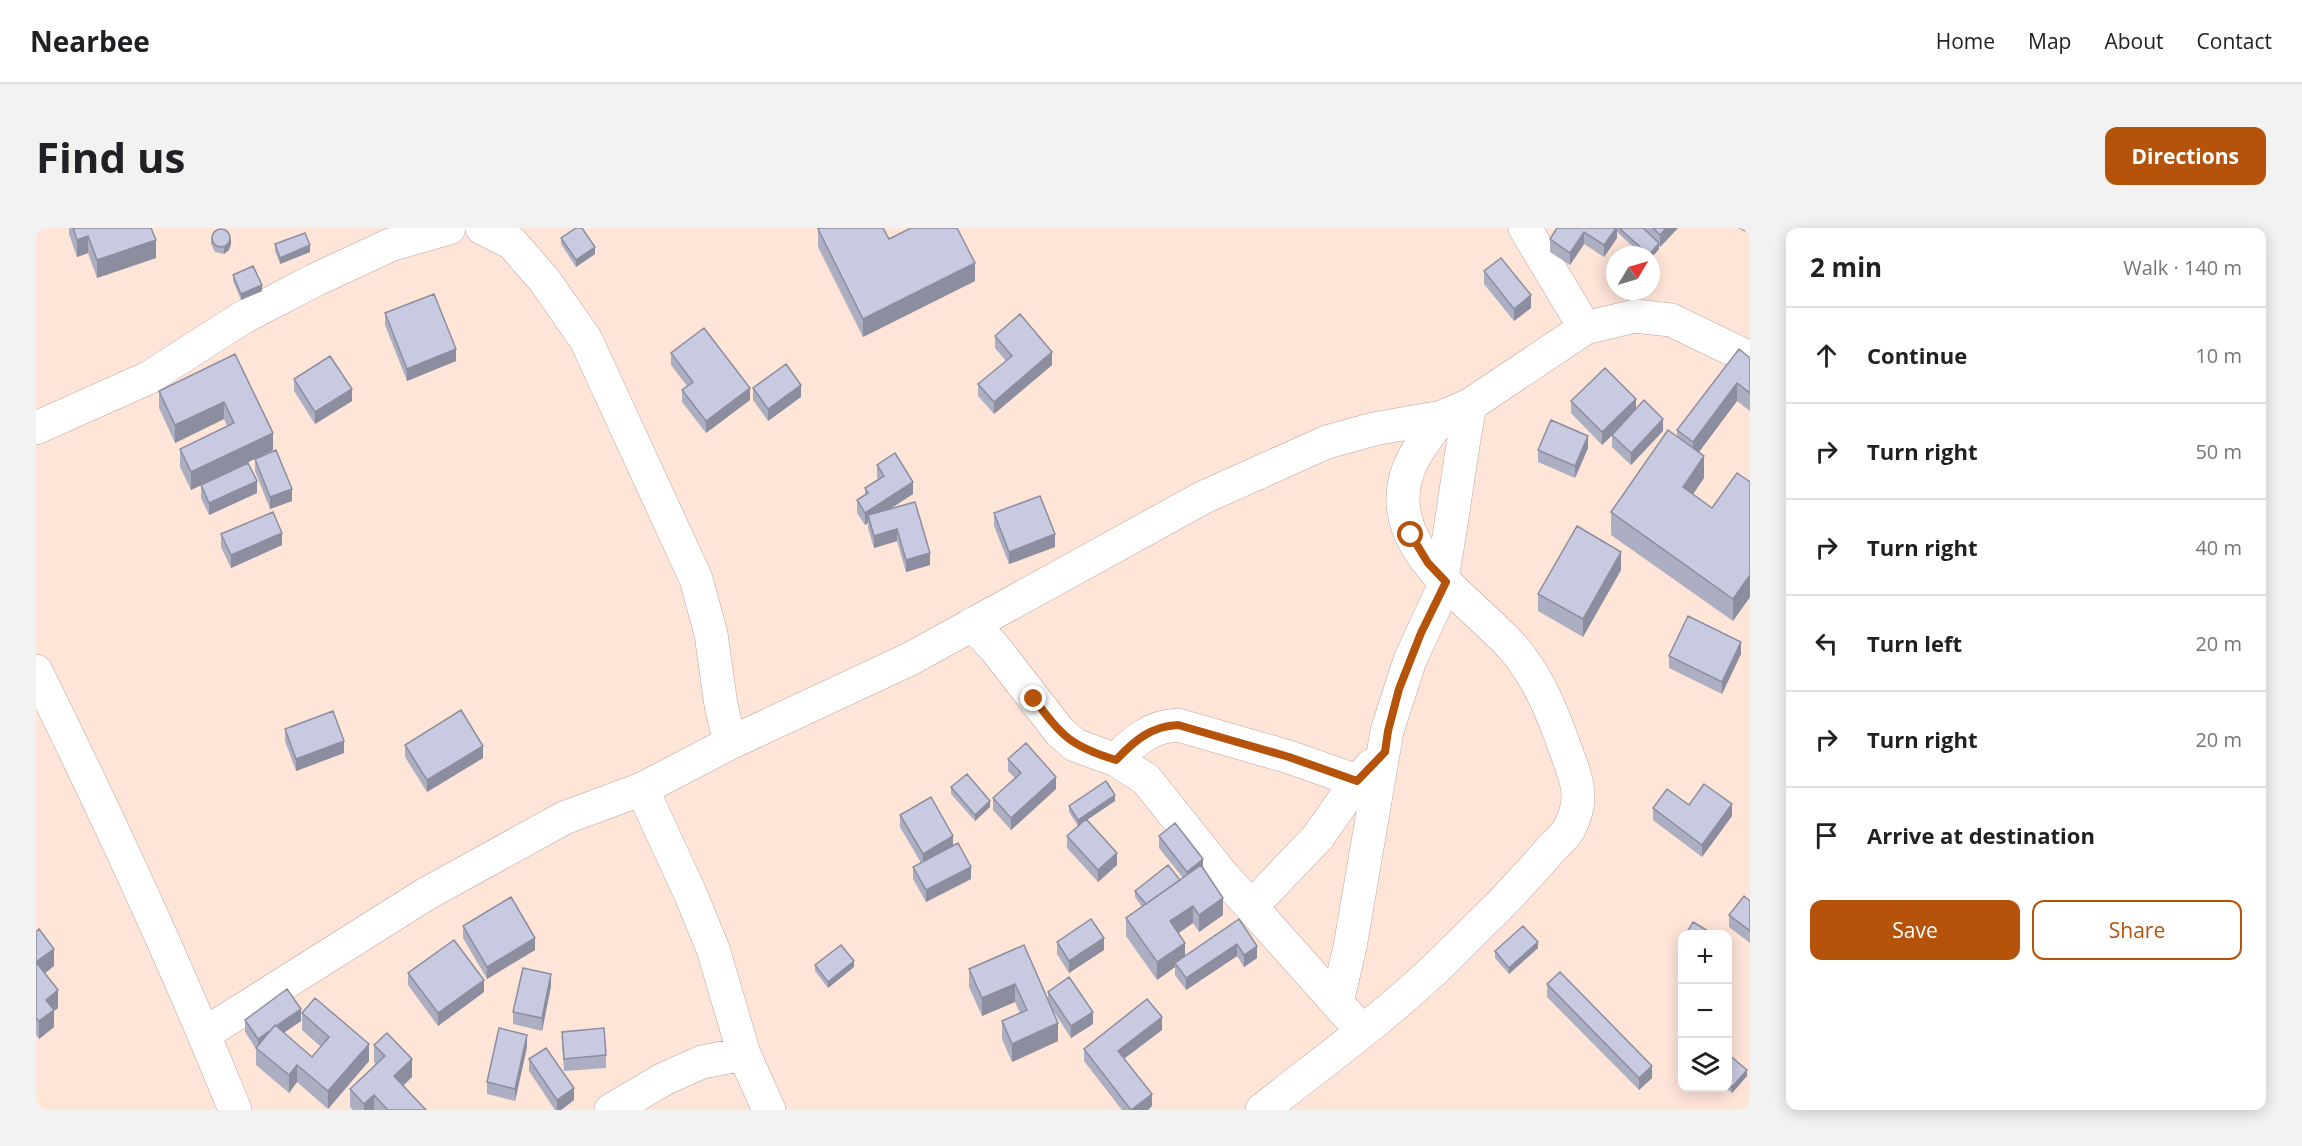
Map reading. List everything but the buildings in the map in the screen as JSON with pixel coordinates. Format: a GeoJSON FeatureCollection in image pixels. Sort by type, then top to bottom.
{"type":"FeatureCollection","features":[{"type":"Feature","properties":{"kind":"street"},"geometry":{"type":"LineString","coordinates":[[36,429],[150,377],[242,318],[315,280],[390,245],[449,228]]}},
{"type":"Feature","properties":{"kind":"street"},"geometry":{"type":"LineString","coordinates":[[482,228],[508,236],[545,281],[586,340],[696,579],[711,634],[721,705],[730,743]]}},
{"type":"Feature","properties":{"kind":"street"},"geometry":{"type":"LineString","coordinates":[[1525,228],[1585,328]]}},
{"type":"Feature","properties":{"kind":"street"},"geometry":{"type":"LineString","coordinates":[[1262,1110],[1362,1031],[1434,970],[1527,878],[1569,829],[1580,800],[1575,777],[1557,725],[1532,674],[1514,650],[1428,563],[1411,535],[1401,499],[1408,470],[1420,449],[1456,411],[1585,328],[1635,316],[1671,320],[1750,358]]}},
{"type":"Feature","properties":{"kind":"street"},"geometry":{"type":"LineString","coordinates":[[1337,1002],[1350,947],[1388,731],[1399,689],[1444,580],[1461,453],[1456,411]]}},
{"type":"Feature","properties":{"kind":"street"},"geometry":{"type":"LineString","coordinates":[[204,1034],[426,894],[564,818],[642,789],[730,743],[909,659],[1204,497],[1328,442],[1374,429],[1456,411]]}},
{"type":"Feature","properties":{"kind":"street"},"geometry":{"type":"LineString","coordinates":[[972,624],[994,647],[1060,732],[1075,745],[1116,760],[1146,779],[1220,872],[1362,1031]]}},
{"type":"Feature","properties":{"kind":"street"},"geometry":{"type":"LineString","coordinates":[[36,671],[76,753],[204,1034],[235,1110]]}},
{"type":"Feature","properties":{"kind":"street"},"geometry":{"type":"LineString","coordinates":[[1116,760],[1142,735],[1162,726],[1178,725],[1289,757],[1357,781]]}},
{"type":"Feature","properties":{"kind":"street"},"geometry":{"type":"LineString","coordinates":[[1252,906],[1318,837],[1357,781],[1385,752]]}},
{"type":"Feature","properties":{"kind":"street"},"geometry":{"type":"LineString","coordinates":[[642,789],[713,949],[744,1054],[769,1110]]}},
{"type":"Feature","properties":{"kind":"street"},"geometry":{"type":"LineString","coordinates":[[611,1110],[664,1079],[702,1062],[744,1054]]}},
{"type":"Feature","properties":{"kind":"route"},"geometry":{"type":"LineString","coordinates":[[1034,699],[1060,732],[1075,745],[1116,760],[1142,735],[1162,726],[1178,725],[1289,757],[1357,781],[1385,752],[1399,689],[1421,633],[1446,582],[1428,563],[1411,535]]}}]}
